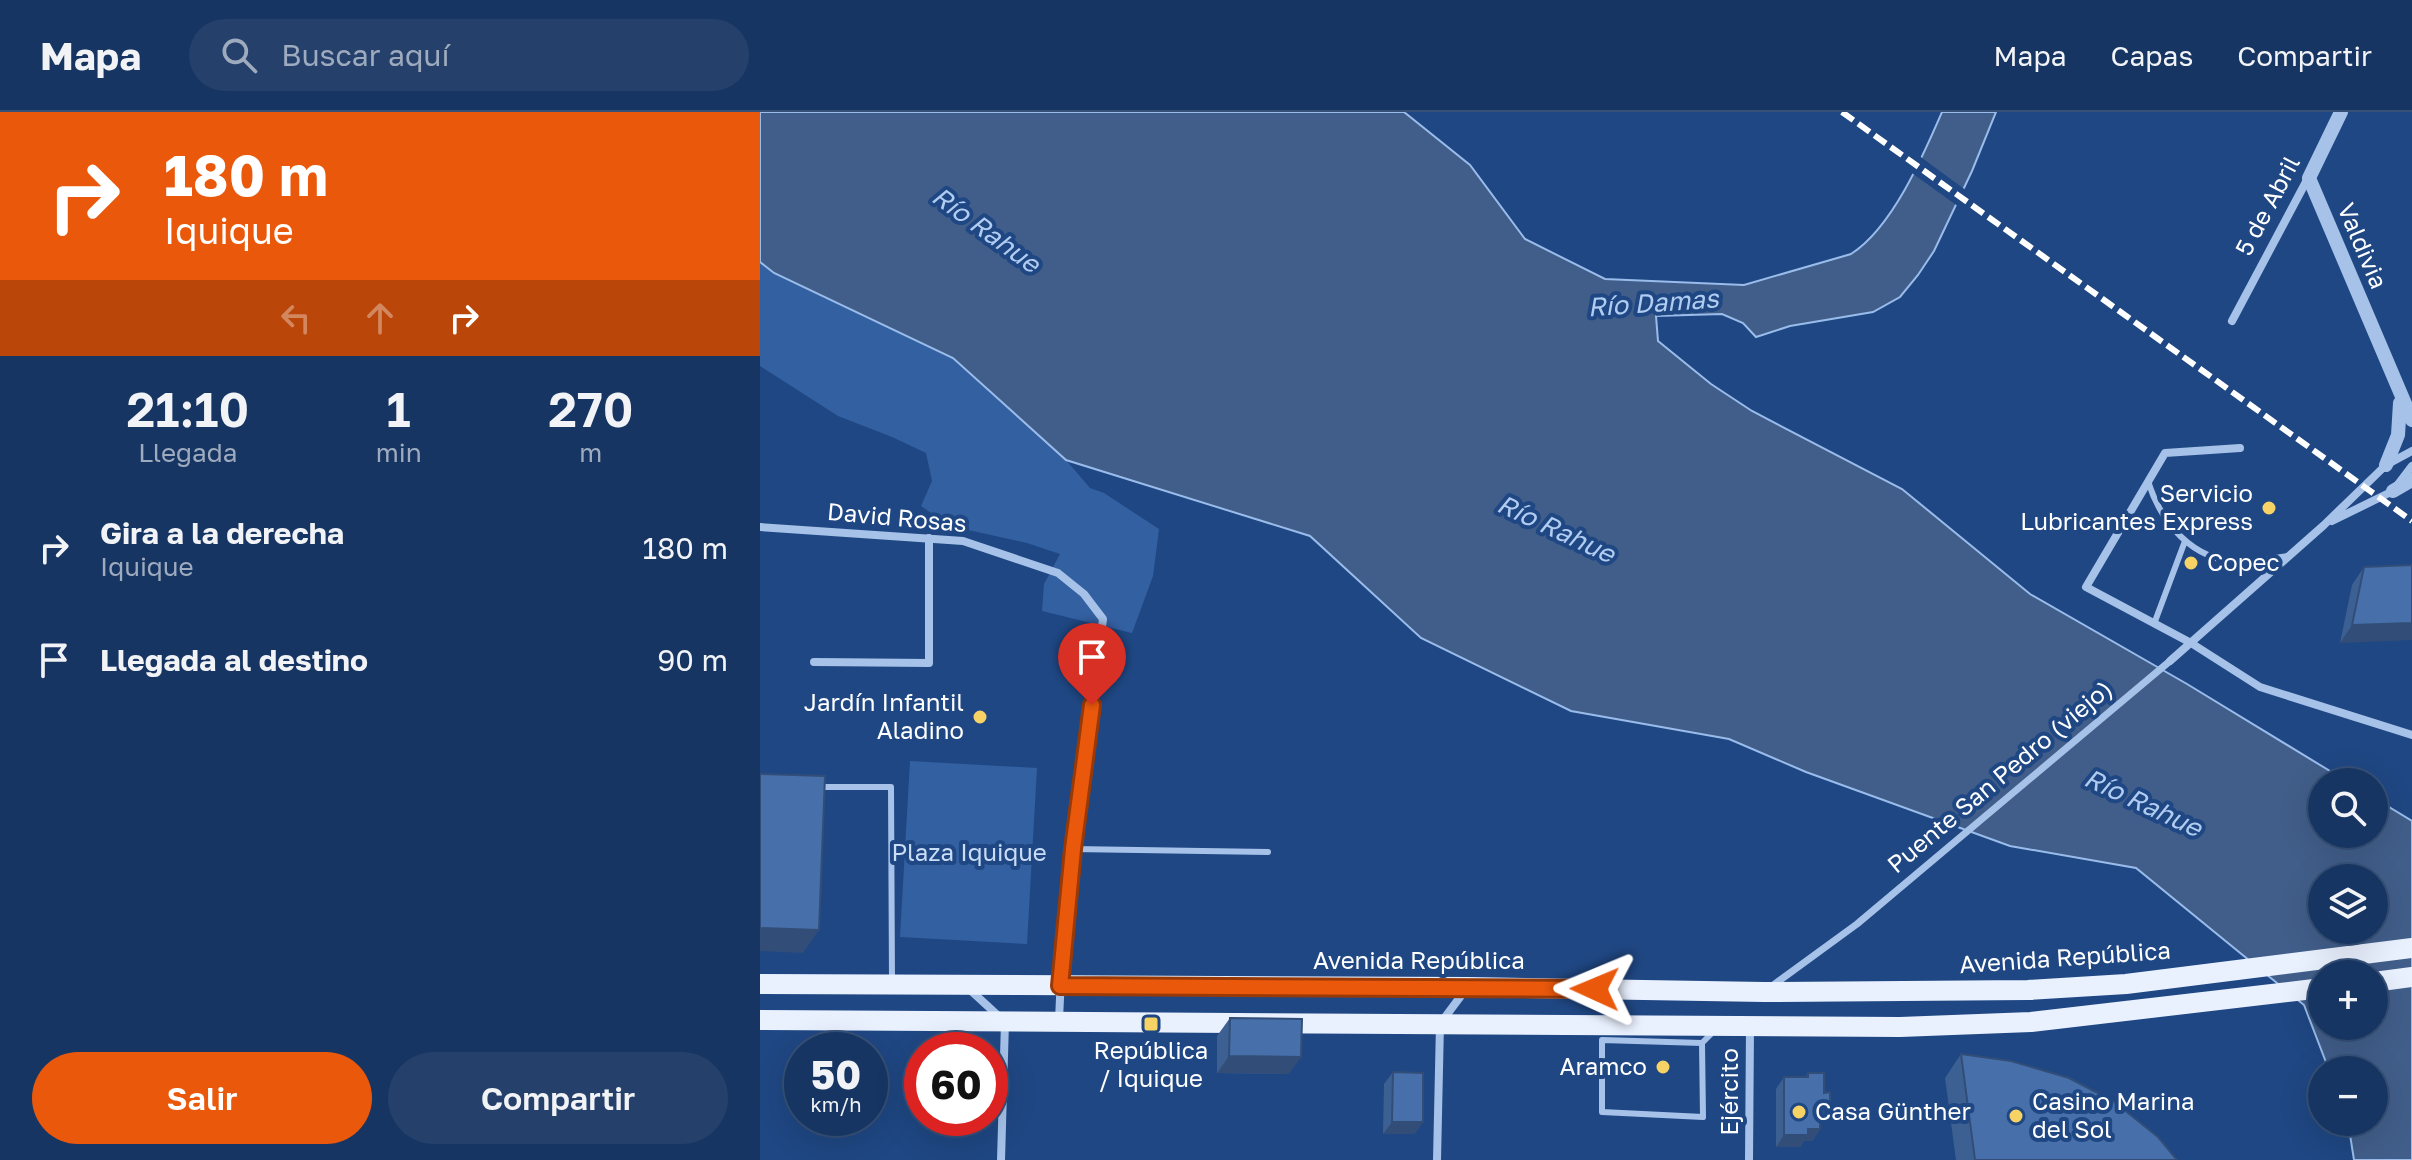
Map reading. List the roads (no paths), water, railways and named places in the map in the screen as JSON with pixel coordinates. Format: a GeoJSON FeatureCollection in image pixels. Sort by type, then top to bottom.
{"type":"FeatureCollection","features":[{"type":"Feature","properties":{"kind":"main road","name":"Avenida República"},"geometry":{"type":"LineString","coordinates":[[760,984],[1468,987],[1764,992],[2028,990],[2172,978],[2412,948]]}},
{"type":"Feature","properties":{"kind":"main road"},"geometry":{"type":"LineString","coordinates":[[2388,980],[2412,977]]}},
{"type":"Feature","properties":{"kind":"main road"},"geometry":{"type":"LineString","coordinates":[[875,1019],[892,984]]}},
{"type":"Feature","properties":{"kind":"main road"},"geometry":{"type":"LineString","coordinates":[[760,1020],[1900,1027],[2031,1022],[2308,990]]}},
{"type":"Feature","properties":{"kind":"street","name":"5 de Abril"},"geometry":{"type":"LineString","coordinates":[[2232,321],[2341,112]]}},
{"type":"Feature","properties":{"kind":"street","name":"Valdivia"},"geometry":{"type":"LineString","coordinates":[[2309,178],[2412,420]]}},
{"type":"Feature","properties":{"kind":"street"},"geometry":{"type":"LineString","coordinates":[[2386,465],[2401,419],[2397,387]]}},
{"type":"Feature","properties":{"kind":"street"},"geometry":{"type":"LineString","coordinates":[[2240,448],[2165,453],[2086,587],[2191,643],[2260,687],[2412,735]]}},
{"type":"Feature","properties":{"kind":"street"},"geometry":{"type":"LineString","coordinates":[[2170,661],[2324,525],[2386,465],[2412,451]]}},
{"type":"Feature","properties":{"kind":"street"},"geometry":{"type":"LineString","coordinates":[[2393,491],[2412,466]]}},
{"type":"Feature","properties":{"kind":"street"},"geometry":{"type":"LineString","coordinates":[[2324,525],[2412,480]]}},
{"type":"Feature","properties":{"kind":"street","name":"David Rosas"},"geometry":{"type":"LineString","coordinates":[[760,527],[963,541],[1058,573],[1084,594],[1103,619],[1073,849]]}},
{"type":"Feature","properties":{"kind":"street"},"geometry":{"type":"LineString","coordinates":[[814,662],[929,663],[929,538]]}},
{"type":"Feature","properties":{"kind":"street","name":"Puente San Pedro (viejo)"},"geometry":{"type":"LineString","coordinates":[[1764,992],[1857,924],[2170,661]]}},
{"type":"Feature","properties":{"kind":"street"},"geometry":{"type":"LineString","coordinates":[[1059,1022],[1073,849]]}},
{"type":"Feature","properties":{"kind":"street"},"geometry":{"type":"LineString","coordinates":[[965,985],[1005,1022],[1001,1160]]}},
{"type":"Feature","properties":{"kind":"street"},"geometry":{"type":"LineString","coordinates":[[1437,1160],[1440,1024],[1468,987]]}},
{"type":"Feature","properties":{"kind":"street","name":"Ejército"},"geometry":{"type":"LineString","coordinates":[[1749,1160],[1750,1024]]}},
{"type":"Feature","properties":{"kind":"lane"},"geometry":{"type":"LineString","coordinates":[[2148,481],[2165,519],[2185,541],[2211,556],[2254,561],[2289,556]]}},
{"type":"Feature","properties":{"kind":"lane"},"geometry":{"type":"LineString","coordinates":[[2154,624],[2185,541]]}},
{"type":"Feature","properties":{"kind":"lane"},"geometry":{"type":"LineString","coordinates":[[809,787],[891,787],[892,984]]}},
{"type":"Feature","properties":{"kind":"lane"},"geometry":{"type":"LineString","coordinates":[[1073,849],[1268,852]]}},
{"type":"Feature","properties":{"kind":"lane"},"geometry":{"type":"LineString","coordinates":[[1585,1024],[1602,1040],[1702,1043]]}},
{"type":"Feature","properties":{"kind":"lane"},"geometry":{"type":"LineString","coordinates":[[1602,1040],[1602,1112],[1703,1117],[1702,1043],[1720,1024]]}},
{"type":"Feature","properties":{"kind":"water"},"geometry":{"type":"Polygon","coordinates":[[[760,112],[1404,112],[1470,165],[1525,239],[1605,279],[1744,285],[1851,254],[1880,227],[1893,209],[1916,169],[1942,112],[1996,112],[1934,251],[1900,297],[1873,312],[1790,326],[1756,337],[1743,323],[1722,314],[1656,316],[1658,341],[1711,384],[1752,411],[1902,489],[2030,594],[2325,768],[2308,768],[2308,848],[2388,848],[2388,806],[2412,821],[2412,1160],[2354,1160],[2350,1136],[2388,1136],[2388,1056],[2324,1056],[2317,1040],[2388,1040],[2388,960],[2308,960],[2308,1015],[2304,1005],[2136,868],[2010,846],[1806,772],[1729,739],[1571,711],[1421,638],[1310,536],[1066,460],[953,358],[774,273],[760,262],[760,112]]]}},
{"type":"Feature","properties":{"kind":"railway"},"geometry":{"type":"LineString","coordinates":[[1842,112],[2412,521]]}},
{"type":"Feature","properties":{"kind":"place","name":"Servicio Lubricantes Express"},"geometry":{"type":"Point","coordinates":[2269,508]}},
{"type":"Feature","properties":{"kind":"place","name":"Copec"},"geometry":{"type":"Point","coordinates":[2191,563]}},
{"type":"Feature","properties":{"kind":"place","name":"Jardín Infantil Aladino"},"geometry":{"type":"Point","coordinates":[980,717]}},
{"type":"Feature","properties":{"kind":"place","name":"República / Iquique"},"geometry":{"type":"Point","coordinates":[1151,1024]}},
{"type":"Feature","properties":{"kind":"place","name":"Aramco"},"geometry":{"type":"Point","coordinates":[1663,1067]}},
{"type":"Feature","properties":{"kind":"place","name":"Casa Günther"},"geometry":{"type":"Point","coordinates":[1799,1112]}},
{"type":"Feature","properties":{"kind":"place","name":"Casino Marina del Sol"},"geometry":{"type":"Point","coordinates":[2016,1116]}},
{"type":"Feature","properties":{"kind":"water label","name":"Río Rahue"},"geometry":{"type":"Point","coordinates":[986,230]}},
{"type":"Feature","properties":{"kind":"water label","name":"Río Damas"},"geometry":{"type":"Point","coordinates":[1653,303]}},
{"type":"Feature","properties":{"kind":"water label","name":"Río Rahue"},"geometry":{"type":"Point","coordinates":[1556,529]}},
{"type":"Feature","properties":{"kind":"water label","name":"Río Rahue"},"geometry":{"type":"Point","coordinates":[2143,803]}},
{"type":"Feature","properties":{"kind":"park label","name":"Plaza Iquique"},"geometry":{"type":"Point","coordinates":[969,853]}}]}
